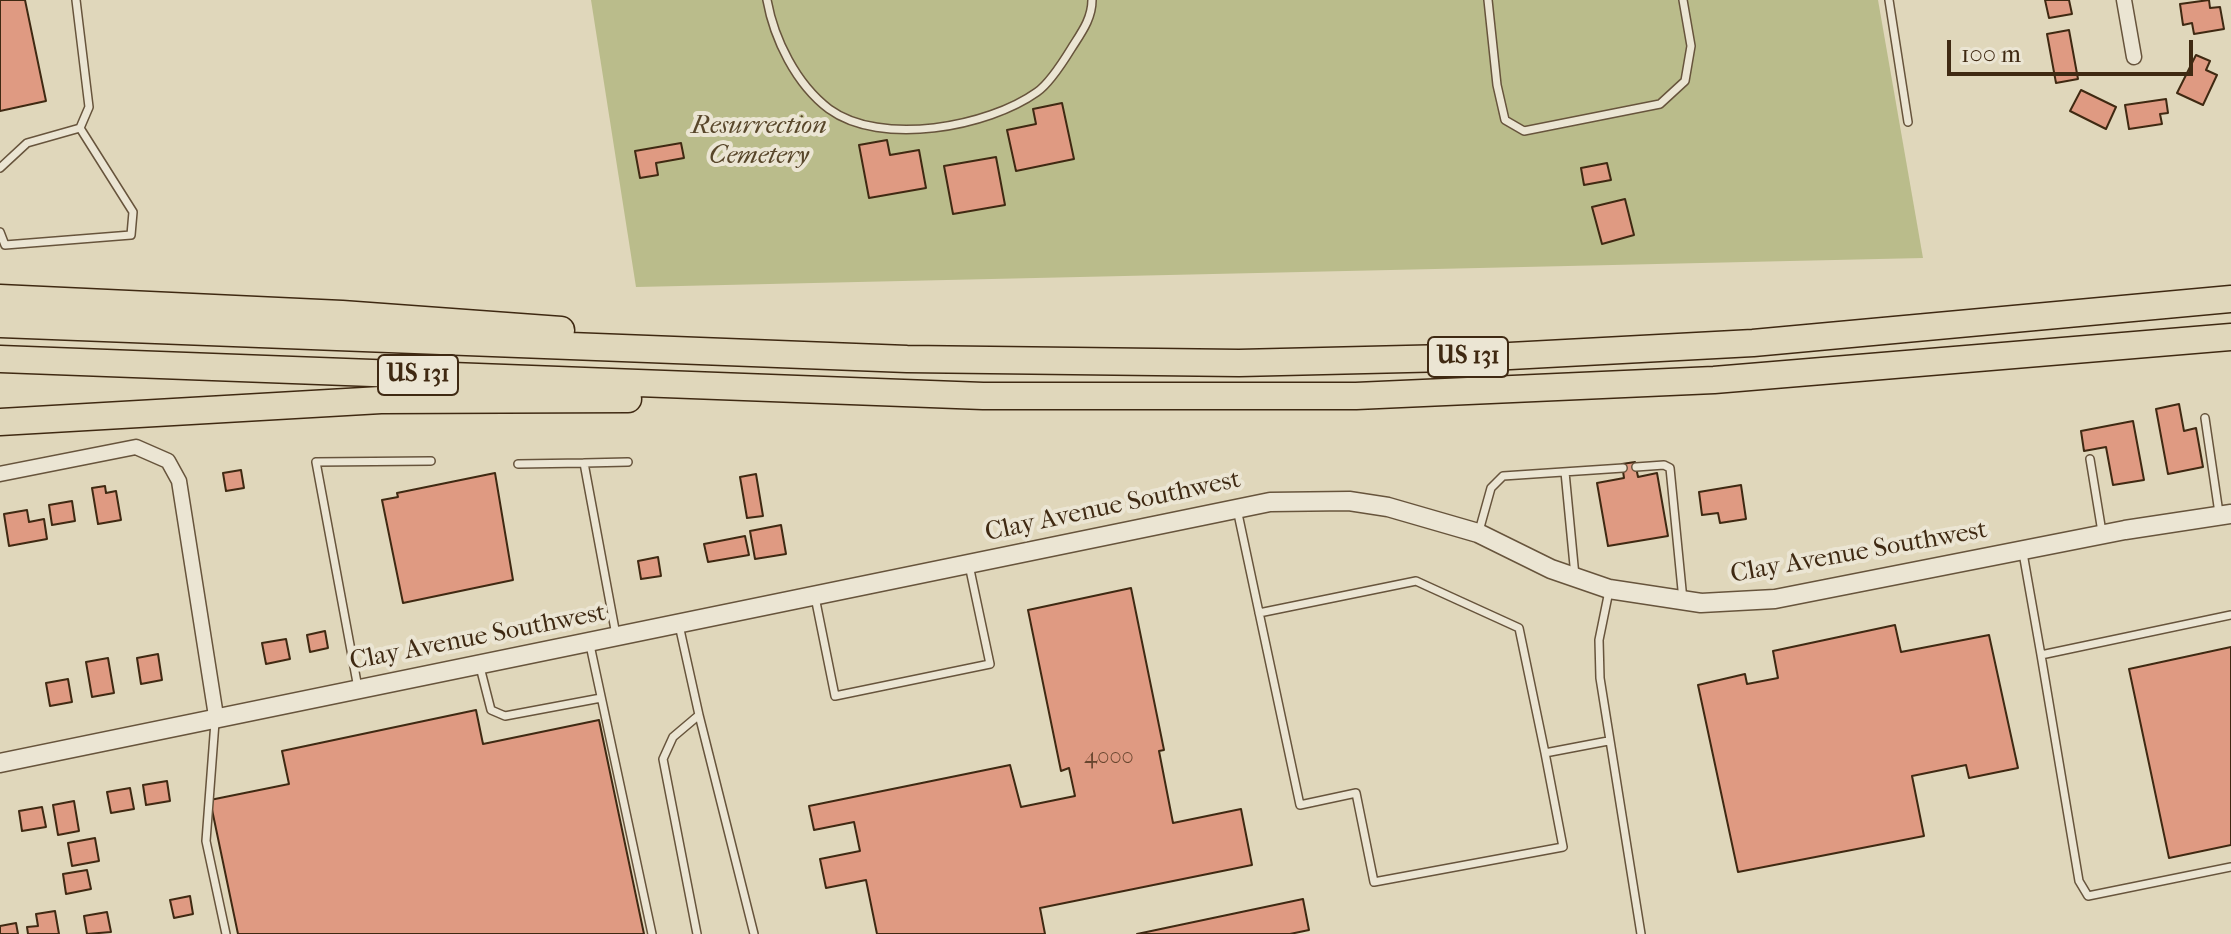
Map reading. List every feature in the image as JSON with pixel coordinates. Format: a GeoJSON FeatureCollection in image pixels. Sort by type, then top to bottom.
{"type":"FeatureCollection","features":[{"type":"Feature","properties":{"kind":"highway"},"geometry":{"type":"LineString","coordinates":[[0,298],[505,324],[703,351]]}},
{"type":"Feature","properties":{"kind":"highway","name":"US 131"},"geometry":{"type":"LineString","coordinates":[[0,324],[703,351],[1057,362],[1239,363],[1491,357],[1753,343],[2231,299]]}},
{"type":"Feature","properties":{"kind":"highway","name":"US 131"},"geometry":{"type":"LineString","coordinates":[[0,359],[837,391],[1166,398],[1518,391],[1913,366],[2231,337]]}},
{"type":"Feature","properties":{"kind":"highway"},"geometry":{"type":"LineString","coordinates":[[0,422],[381,400],[563,401],[837,391]]}},
{"type":"Feature","properties":{"kind":"street"},"geometry":{"type":"LineString","coordinates":[[2124,0],[2134,57]]}},
{"type":"Feature","properties":{"kind":"street"},"geometry":{"type":"LineString","coordinates":[[0,474],[136,447],[168,461],[179,481],[216,716]]}},
{"type":"Feature","properties":{"kind":"street","name":"Clay Avenue Southwest"},"geometry":{"type":"LineString","coordinates":[[0,763],[216,716],[679,625],[1236,507],[1302,500],[1349,501],[1429,517],[1478,533],[1575,578],[1609,589],[1683,602],[1775,599],[2103,534],[2225,515]]}},
{"type":"Feature","properties":{"kind":"lane"},"geometry":{"type":"LineString","coordinates":[[76,0],[89,107],[80,128]]}},
{"type":"Feature","properties":{"kind":"lane"},"geometry":{"type":"LineString","coordinates":[[767,0],[771,22],[787,58],[830,110],[865,123],[909,129],[949,128],[1000,112],[1039,91],[1068,54],[1092,14],[1092,0]]}},
{"type":"Feature","properties":{"kind":"lane"},"geometry":{"type":"LineString","coordinates":[[1488,0],[1497,85],[1505,120],[1524,131],[1660,104],[1685,81],[1691,46],[1683,0]]}},
{"type":"Feature","properties":{"kind":"lane"},"geometry":{"type":"LineString","coordinates":[[1889,0],[1908,122]]}},
{"type":"Feature","properties":{"kind":"lane"},"geometry":{"type":"LineString","coordinates":[[0,168],[27,143],[80,128]]}},
{"type":"Feature","properties":{"kind":"lane"},"geometry":{"type":"LineString","coordinates":[[0,232],[5,245],[131,235],[133,212],[80,128]]}},
{"type":"Feature","properties":{"kind":"lane"},"geometry":{"type":"LineString","coordinates":[[2205,418],[2225,515]]}},
{"type":"Feature","properties":{"kind":"lane"},"geometry":{"type":"LineString","coordinates":[[2090,459],[2103,534]]}},
{"type":"Feature","properties":{"kind":"lane"},"geometry":{"type":"LineString","coordinates":[[358,688],[316,462],[431,461]]}},
{"type":"Feature","properties":{"kind":"lane"},"geometry":{"type":"LineString","coordinates":[[518,464],[628,462]]}},
{"type":"Feature","properties":{"kind":"lane"},"geometry":{"type":"LineString","coordinates":[[584,463],[617,637]]}},
{"type":"Feature","properties":{"kind":"lane"},"geometry":{"type":"LineString","coordinates":[[1636,467],[1664,465],[1670,468],[1683,602]]}},
{"type":"Feature","properties":{"kind":"lane"},"geometry":{"type":"LineString","coordinates":[[1478,533],[1491,488],[1503,476],[1623,468]]}},
{"type":"Feature","properties":{"kind":"lane"},"geometry":{"type":"LineString","coordinates":[[1565,472],[1575,578]]}},
{"type":"Feature","properties":{"kind":"lane"},"geometry":{"type":"LineString","coordinates":[[1236,507],[1300,805],[1356,793],[1374,882],[1563,847],[1519,628],[1416,581],[1259,613]]}},
{"type":"Feature","properties":{"kind":"lane"},"geometry":{"type":"LineString","coordinates":[[2023,551],[2079,881],[2088,896],[2231,867]]}},
{"type":"Feature","properties":{"kind":"lane"},"geometry":{"type":"LineString","coordinates":[[814,596],[835,696],[990,664],[969,563]]}},
{"type":"Feature","properties":{"kind":"lane"},"geometry":{"type":"LineString","coordinates":[[1609,589],[1599,640],[1608,741],[1641,934]]}},
{"type":"Feature","properties":{"kind":"lane"},"geometry":{"type":"LineString","coordinates":[[2041,655],[2231,615]]}},
{"type":"Feature","properties":{"kind":"lane"},"geometry":{"type":"LineString","coordinates":[[679,625],[754,934]]}},
{"type":"Feature","properties":{"kind":"lane"},"geometry":{"type":"LineString","coordinates":[[589,643],[652,934]]}},
{"type":"Feature","properties":{"kind":"lane"},"geometry":{"type":"LineString","coordinates":[[479,665],[491,710],[505,716],[601,698]]}},
{"type":"Feature","properties":{"kind":"lane"},"geometry":{"type":"LineString","coordinates":[[697,934],[663,759],[673,737],[699,715]]}},
{"type":"Feature","properties":{"kind":"lane"},"geometry":{"type":"LineString","coordinates":[[216,716],[206,841],[226,934]]}},
{"type":"Feature","properties":{"kind":"lane"},"geometry":{"type":"LineString","coordinates":[[1545,753],[1608,741]]}},
{"type":"Feature","properties":{"kind":"green space","name":"Resurrection Cemetery"},"geometry":{"type":"Polygon","coordinates":[[[591,0],[1878,0],[1923,258],[636,287],[591,0]]]}},
{"type":"Feature","properties":{"kind":"building"},"geometry":{"type":"Polygon","coordinates":[[[0,0],[25,0],[46,101],[0,111],[0,0]]]}},
{"type":"Feature","properties":{"kind":"building"},"geometry":{"type":"Polygon","coordinates":[[[2045,0],[2069,0],[2072,14],[2049,18],[2045,0]]]}},
{"type":"Feature","properties":{"kind":"building"},"geometry":{"type":"Polygon","coordinates":[[[2209,0],[2210,8],[2220,7],[2224,29],[2194,34],[2192,23],[2183,25],[2180,4],[2209,0]]]}},
{"type":"Feature","properties":{"kind":"building"},"geometry":{"type":"Polygon","coordinates":[[[2069,30],[2078,79],[2056,83],[2047,34],[2069,30]]]}},
{"type":"Feature","properties":{"kind":"building"},"geometry":{"type":"Polygon","coordinates":[[[2196,55],[2210,61],[2206,70],[2217,75],[2203,105],[2177,93],[2196,55]]]}},
{"type":"Feature","properties":{"kind":"building"},"geometry":{"type":"Polygon","coordinates":[[[2081,90],[2116,107],[2106,129],[2070,111],[2081,90]]]}},
{"type":"Feature","properties":{"kind":"building"},"geometry":{"type":"Polygon","coordinates":[[[2166,99],[2168,113],[2160,114],[2162,124],[2129,129],[2125,105],[2166,99]]]}},
{"type":"Feature","properties":{"kind":"building"},"geometry":{"type":"Polygon","coordinates":[[[1062,103],[1074,159],[1016,171],[1007,130],[1036,124],[1033,109],[1062,103]]]}},
{"type":"Feature","properties":{"kind":"building"},"geometry":{"type":"Polygon","coordinates":[[[887,140],[890,155],[919,150],[926,188],[869,198],[859,145],[887,140]]]}},
{"type":"Feature","properties":{"kind":"building"},"geometry":{"type":"Polygon","coordinates":[[[681,143],[684,158],[656,163],[658,175],[640,178],[635,151],[681,143]]]}},
{"type":"Feature","properties":{"kind":"building"},"geometry":{"type":"Polygon","coordinates":[[[996,157],[1005,205],[953,214],[944,166],[996,157]]]}},
{"type":"Feature","properties":{"kind":"building"},"geometry":{"type":"Polygon","coordinates":[[[1607,163],[1611,180],[1584,185],[1581,168],[1607,163]]]}},
{"type":"Feature","properties":{"kind":"building"},"geometry":{"type":"Polygon","coordinates":[[[1625,199],[1634,235],[1602,244],[1592,207],[1625,199]]]}},
{"type":"Feature","properties":{"kind":"building"},"geometry":{"type":"Polygon","coordinates":[[[2179,404],[2184,431],[2196,428],[2203,467],[2168,474],[2156,409],[2179,404]]]}},
{"type":"Feature","properties":{"kind":"building"},"geometry":{"type":"Polygon","coordinates":[[[2133,421],[2144,480],[2113,485],[2106,447],[2084,451],[2081,431],[2133,421]]]}},
{"type":"Feature","properties":{"kind":"building"},"geometry":{"type":"Polygon","coordinates":[[[1635,462],[1638,477],[1657,473],[1668,536],[1608,546],[1597,483],[1624,478],[1622,464],[1635,462]]]}},
{"type":"Feature","properties":{"kind":"building"},"geometry":{"type":"Polygon","coordinates":[[[241,470],[244,488],[226,491],[223,473],[241,470]]]}},
{"type":"Feature","properties":{"kind":"building"},"geometry":{"type":"Polygon","coordinates":[[[495,473],[513,580],[403,603],[382,500],[398,497],[397,493],[495,473]]]}},
{"type":"Feature","properties":{"kind":"building"},"geometry":{"type":"Polygon","coordinates":[[[756,474],[763,516],[747,518],[740,477],[756,474]]]}},
{"type":"Feature","properties":{"kind":"building"},"geometry":{"type":"Polygon","coordinates":[[[1741,485],[1746,519],[1720,523],[1718,513],[1702,515],[1699,492],[1741,485]]]}},
{"type":"Feature","properties":{"kind":"building"},"geometry":{"type":"Polygon","coordinates":[[[105,486],[106,493],[116,491],[121,520],[98,524],[92,488],[105,486]]]}},
{"type":"Feature","properties":{"kind":"building"},"geometry":{"type":"Polygon","coordinates":[[[72,501],[75,521],[52,525],[49,505],[72,501]]]}},
{"type":"Feature","properties":{"kind":"building"},"geometry":{"type":"Polygon","coordinates":[[[27,510],[29,522],[44,519],[47,539],[9,546],[4,514],[27,510]]]}},
{"type":"Feature","properties":{"kind":"building"},"geometry":{"type":"Polygon","coordinates":[[[781,525],[786,554],[755,559],[750,531],[781,525]]]}},
{"type":"Feature","properties":{"kind":"building"},"geometry":{"type":"Polygon","coordinates":[[[745,536],[749,555],[708,562],[704,544],[745,536]]]}},
{"type":"Feature","properties":{"kind":"building"},"geometry":{"type":"Polygon","coordinates":[[[658,557],[661,576],[641,579],[638,561],[658,557]]]}},
{"type":"Feature","properties":{"kind":"building"},"geometry":{"type":"Polygon","coordinates":[[[1131,588],[1164,750],[1159,751],[1173,823],[1241,809],[1252,865],[1040,908],[1045,934],[877,934],[866,880],[826,888],[820,859],[860,851],[854,822],[814,830],[809,806],[1010,765],[1021,807],[1075,796],[1069,768],[1061,771],[1028,610],[1131,588]]]}},
{"type":"Feature","properties":{"kind":"building"},"geometry":{"type":"Polygon","coordinates":[[[1895,625],[1901,652],[1989,635],[2018,768],[1969,778],[1966,765],[1912,776],[1924,836],[1738,872],[1698,685],[1745,674],[1747,684],[1778,678],[1773,651],[1895,625]]]}},
{"type":"Feature","properties":{"kind":"building"},"geometry":{"type":"Polygon","coordinates":[[[325,631],[328,648],[310,652],[307,635],[325,631]]]}},
{"type":"Feature","properties":{"kind":"building"},"geometry":{"type":"Polygon","coordinates":[[[286,639],[290,659],[266,664],[262,643],[286,639]]]}},
{"type":"Feature","properties":{"kind":"building"},"geometry":{"type":"Polygon","coordinates":[[[2231,647],[2231,845],[2169,858],[2129,669],[2231,647]]]}},
{"type":"Feature","properties":{"kind":"building"},"geometry":{"type":"Polygon","coordinates":[[[158,654],[162,680],[141,684],[137,658],[158,654]]]}},
{"type":"Feature","properties":{"kind":"building"},"geometry":{"type":"Polygon","coordinates":[[[108,658],[114,693],[92,697],[86,662],[108,658]]]}},
{"type":"Feature","properties":{"kind":"building"},"geometry":{"type":"Polygon","coordinates":[[[68,679],[72,702],[50,706],[46,683],[68,679]]]}},
{"type":"Feature","properties":{"kind":"building"},"geometry":{"type":"Polygon","coordinates":[[[476,710],[483,744],[599,720],[644,934],[238,934],[210,800],[289,784],[282,751],[476,710]]]}},
{"type":"Feature","properties":{"kind":"building"},"geometry":{"type":"Polygon","coordinates":[[[167,781],[170,801],[146,805],[143,785],[167,781]]]}},
{"type":"Feature","properties":{"kind":"building"},"geometry":{"type":"Polygon","coordinates":[[[130,788],[134,809],[111,813],[107,792],[130,788]]]}},
{"type":"Feature","properties":{"kind":"building"},"geometry":{"type":"Polygon","coordinates":[[[74,801],[79,831],[58,835],[53,805],[74,801]]]}},
{"type":"Feature","properties":{"kind":"building"},"geometry":{"type":"Polygon","coordinates":[[[42,807],[46,827],[22,831],[19,811],[42,807]]]}},
{"type":"Feature","properties":{"kind":"building"},"geometry":{"type":"Polygon","coordinates":[[[95,838],[99,861],[72,866],[68,843],[95,838]]]}},
{"type":"Feature","properties":{"kind":"building"},"geometry":{"type":"Polygon","coordinates":[[[87,870],[91,889],[66,894],[63,874],[87,870]]]}},
{"type":"Feature","properties":{"kind":"building"},"geometry":{"type":"Polygon","coordinates":[[[190,896],[193,914],[174,918],[170,900],[190,896]]]}},
{"type":"Feature","properties":{"kind":"building"},"geometry":{"type":"Polygon","coordinates":[[[1303,899],[1309,930],[1290,934],[1137,934],[1303,899]]]}},
{"type":"Feature","properties":{"kind":"building"},"geometry":{"type":"Polygon","coordinates":[[[55,911],[59,934],[28,934],[27,927],[38,926],[36,914],[55,911]]]}},
{"type":"Feature","properties":{"kind":"building"},"geometry":{"type":"Polygon","coordinates":[[[107,912],[111,932],[87,934],[84,916],[107,912]]]}},
{"type":"Feature","properties":{"kind":"building"},"geometry":{"type":"Polygon","coordinates":[[[16,923],[18,934],[0,934],[0,926],[16,923]]]}}]}
